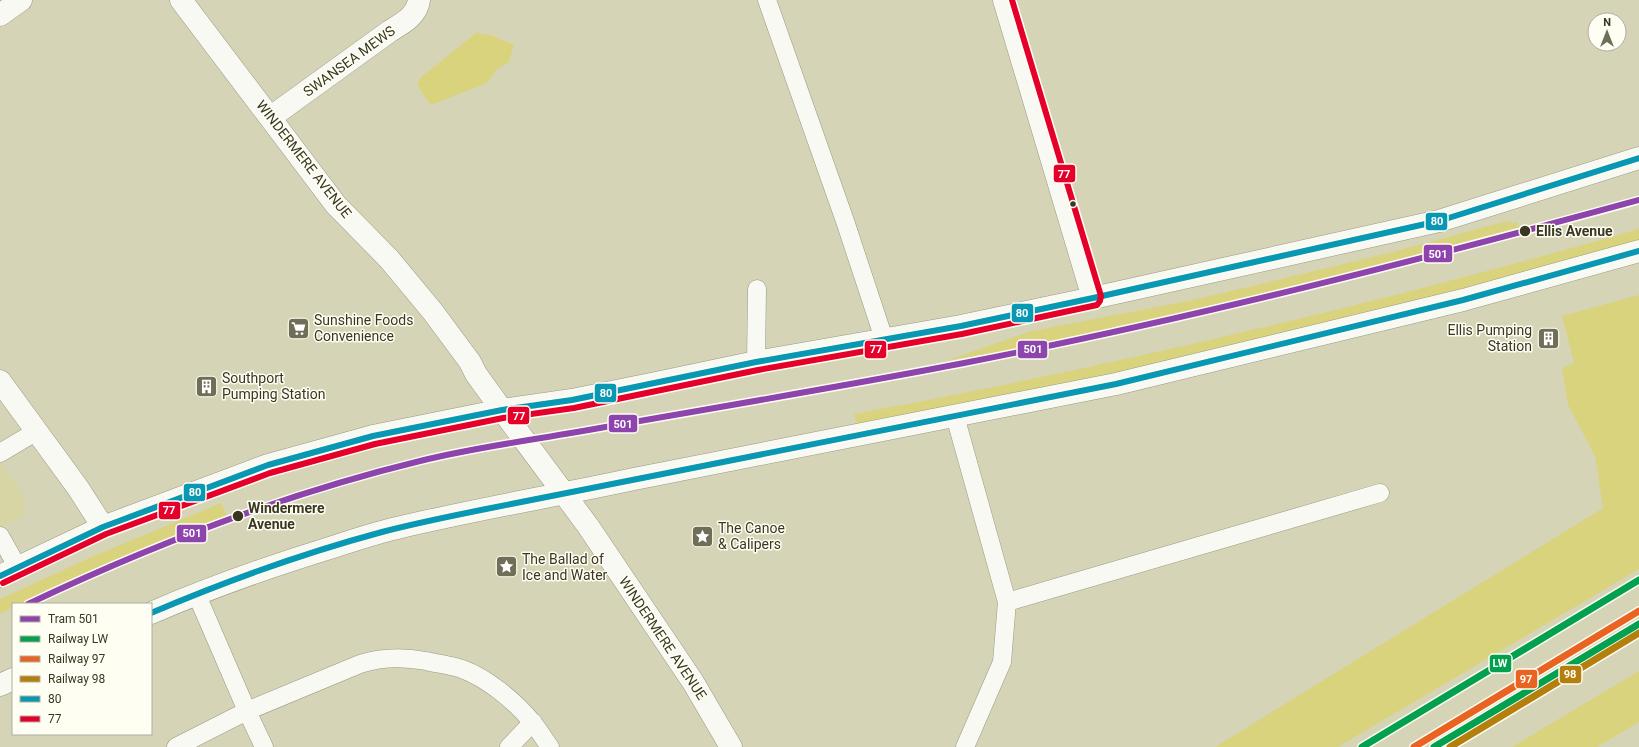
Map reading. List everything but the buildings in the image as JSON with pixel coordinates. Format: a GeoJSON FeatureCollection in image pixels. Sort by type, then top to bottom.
{"type":"FeatureCollection","features":[{"type":"Feature","properties":{"kind":"main road"},"geometry":{"type":"LineString","coordinates":[[0,15],[21,0]]}},
{"type":"Feature","properties":{"kind":"main road","name":"WINDERMERE AVENUE"},"geometry":{"type":"LineString","coordinates":[[181,0],[271,117],[336,205],[389,260],[433,312],[470,362],[476,374],[564,494],[694,682],[731,747]]}},
{"type":"Feature","properties":{"kind":"main road","name":"SWANSEA MEWS"},"geometry":{"type":"LineString","coordinates":[[271,117],[390,31],[408,20],[416,11],[419,0]]}},
{"type":"Feature","properties":{"kind":"main road"},"geometry":{"type":"LineString","coordinates":[[1004,0],[1093,298]]}},
{"type":"Feature","properties":{"kind":"main road"},"geometry":{"type":"LineString","coordinates":[[9,572],[103,527],[268,465],[373,436],[502,410],[572,400],[756,362],[960,326],[1093,298],[1439,221],[1639,158]]}},
{"type":"Feature","properties":{"kind":"main road"},"geometry":{"type":"LineString","coordinates":[[152,612],[196,593],[271,566],[395,528],[502,504],[564,494],[634,478],[1116,384],[1462,300],[1639,251]]}},
{"type":"Feature","properties":{"kind":"main road"},"geometry":{"type":"LineString","coordinates":[[0,381],[78,488],[103,527]]}},
{"type":"Feature","properties":{"kind":"main road"},"geometry":{"type":"LineString","coordinates":[[0,685],[12,679]]}},
{"type":"Feature","properties":{"kind":"lane"},"geometry":{"type":"LineString","coordinates":[[766,0],[845,221],[884,339]]}},
{"type":"Feature","properties":{"kind":"lane"},"geometry":{"type":"LineString","coordinates":[[756,362],[757,288]]}},
{"type":"Feature","properties":{"kind":"lane"},"geometry":{"type":"LineString","coordinates":[[955,416],[1007,602],[1002,662],[965,747]]}},
{"type":"Feature","properties":{"kind":"lane"},"geometry":{"type":"LineString","coordinates":[[0,453],[37,431]]}},
{"type":"Feature","properties":{"kind":"lane"},"geometry":{"type":"LineString","coordinates":[[1007,602],[1380,493]]}},
{"type":"Feature","properties":{"kind":"lane"},"geometry":{"type":"LineString","coordinates":[[0,536],[9,572]]}},
{"type":"Feature","properties":{"kind":"lane"},"geometry":{"type":"LineString","coordinates":[[196,593],[264,747]]}},
{"type":"Feature","properties":{"kind":"lane"},"geometry":{"type":"LineString","coordinates":[[176,747],[247,711],[375,659],[414,659],[462,669],[480,678],[508,699],[533,722],[550,747]]}},
{"type":"Feature","properties":{"kind":"lane"},"geometry":{"type":"LineString","coordinates":[[509,747],[533,722]]}},
{"type":"Feature","properties":{"kind":"shaded area"},"geometry":{"type":"Polygon","coordinates":[[[476,33],[491,35],[514,45],[509,62],[497,69],[487,83],[431,105],[417,84],[421,77],[476,33]]]}},
{"type":"Feature","properties":{"kind":"shaded area"},"geometry":{"type":"Polygon","coordinates":[[[1507,221],[1512,223],[1517,222],[1519,228],[1389,263],[1214,306],[1059,341],[948,360],[1032,331],[1188,301],[1393,252],[1507,221]]]}},
{"type":"Feature","properties":{"kind":"shaded area"},"geometry":{"type":"Polygon","coordinates":[[[1639,229],[1639,240],[1483,284],[1249,342],[1014,394],[857,424],[854,414],[1052,375],[1249,331],[1444,282],[1639,229]]]}},
{"type":"Feature","properties":{"kind":"shaded area"},"geometry":{"type":"Polygon","coordinates":[[[1639,295],[1639,569],[1338,747],[1215,747],[1603,508],[1595,456],[1568,405],[1562,368],[1574,363],[1562,316],[1639,295]]]}},
{"type":"Feature","properties":{"kind":"shaded area"},"geometry":{"type":"Polygon","coordinates":[[[0,462],[22,494],[26,515],[0,528],[0,462]]]}},
{"type":"Feature","properties":{"kind":"shaded area"},"geometry":{"type":"Polygon","coordinates":[[[221,503],[227,516],[96,568],[21,603],[12,603],[12,608],[0,614],[0,599],[96,555],[221,503]]]}},
{"type":"Feature","properties":{"kind":"shaded area"},"geometry":{"type":"Polygon","coordinates":[[[1639,671],[1639,722],[1597,747],[1512,747],[1639,671]]]}},
{"type":"Feature","properties":{"kind":"tram line","name":"501"},"geometry":{"type":"LineString","coordinates":[[30,603],[123,561],[221,522],[320,489],[420,461],[479,448],[964,363],[1134,328],[1387,267],[1639,200]]}},
{"type":"Feature","properties":{"kind":"rail line","name":"LW"},"geometry":{"type":"LineString","coordinates":[[1362,747],[1639,580]]}},
{"type":"Feature","properties":{"kind":"rail line","name":"97"},"geometry":{"type":"LineString","coordinates":[[1414,747],[1639,611]]}},
{"type":"Feature","properties":{"kind":"rail line","name":"LW"},"geometry":{"type":"LineString","coordinates":[[1434,747],[1639,624]]}},
{"type":"Feature","properties":{"kind":"rail line","name":"98"},"geometry":{"type":"LineString","coordinates":[[1450,747],[1639,633]]}},
{"type":"Feature","properties":{"kind":"transit line","name":"77"},"geometry":{"type":"LineString","coordinates":[[3,583],[106,534],[270,473],[375,444],[503,418],[574,408],[758,370],[962,334],[1097,305],[1101,296],[1012,0]]}},
{"type":"Feature","properties":{"kind":"transit line","name":"80"},"geometry":{"type":"LineString","coordinates":[[0,576],[103,527],[268,465],[373,436],[502,410],[572,400],[756,362],[961,326],[1093,298],[1439,221],[1639,158]]}},
{"type":"Feature","properties":{"kind":"transit line","name":"80"},"geometry":{"type":"LineString","coordinates":[[152,613],[265,568],[353,540],[395,529],[473,512],[1116,384],[1463,300],[1639,251]]}},
{"type":"Feature","properties":{"kind":"place","name":"Ellis Avenue"},"geometry":{"type":"Point","coordinates":[1525,231]}},
{"type":"Feature","properties":{"kind":"place","name":"Sunshine Foods Convenience"},"geometry":{"type":"Point","coordinates":[299,328]}},
{"type":"Feature","properties":{"kind":"place","name":"Ellis Pumping Station"},"geometry":{"type":"Point","coordinates":[1548,338]}},
{"type":"Feature","properties":{"kind":"place","name":"Southport Pumping Station"},"geometry":{"type":"Point","coordinates":[207,386]}},
{"type":"Feature","properties":{"kind":"place","name":"Windermere Avenue"},"geometry":{"type":"Point","coordinates":[238,516]}},
{"type":"Feature","properties":{"kind":"place","name":"The Canoe & Calipers"},"geometry":{"type":"Point","coordinates":[703,536]}},
{"type":"Feature","properties":{"kind":"place","name":"The Ballad of Ice and Water"},"geometry":{"type":"Point","coordinates":[507,567]}}]}
